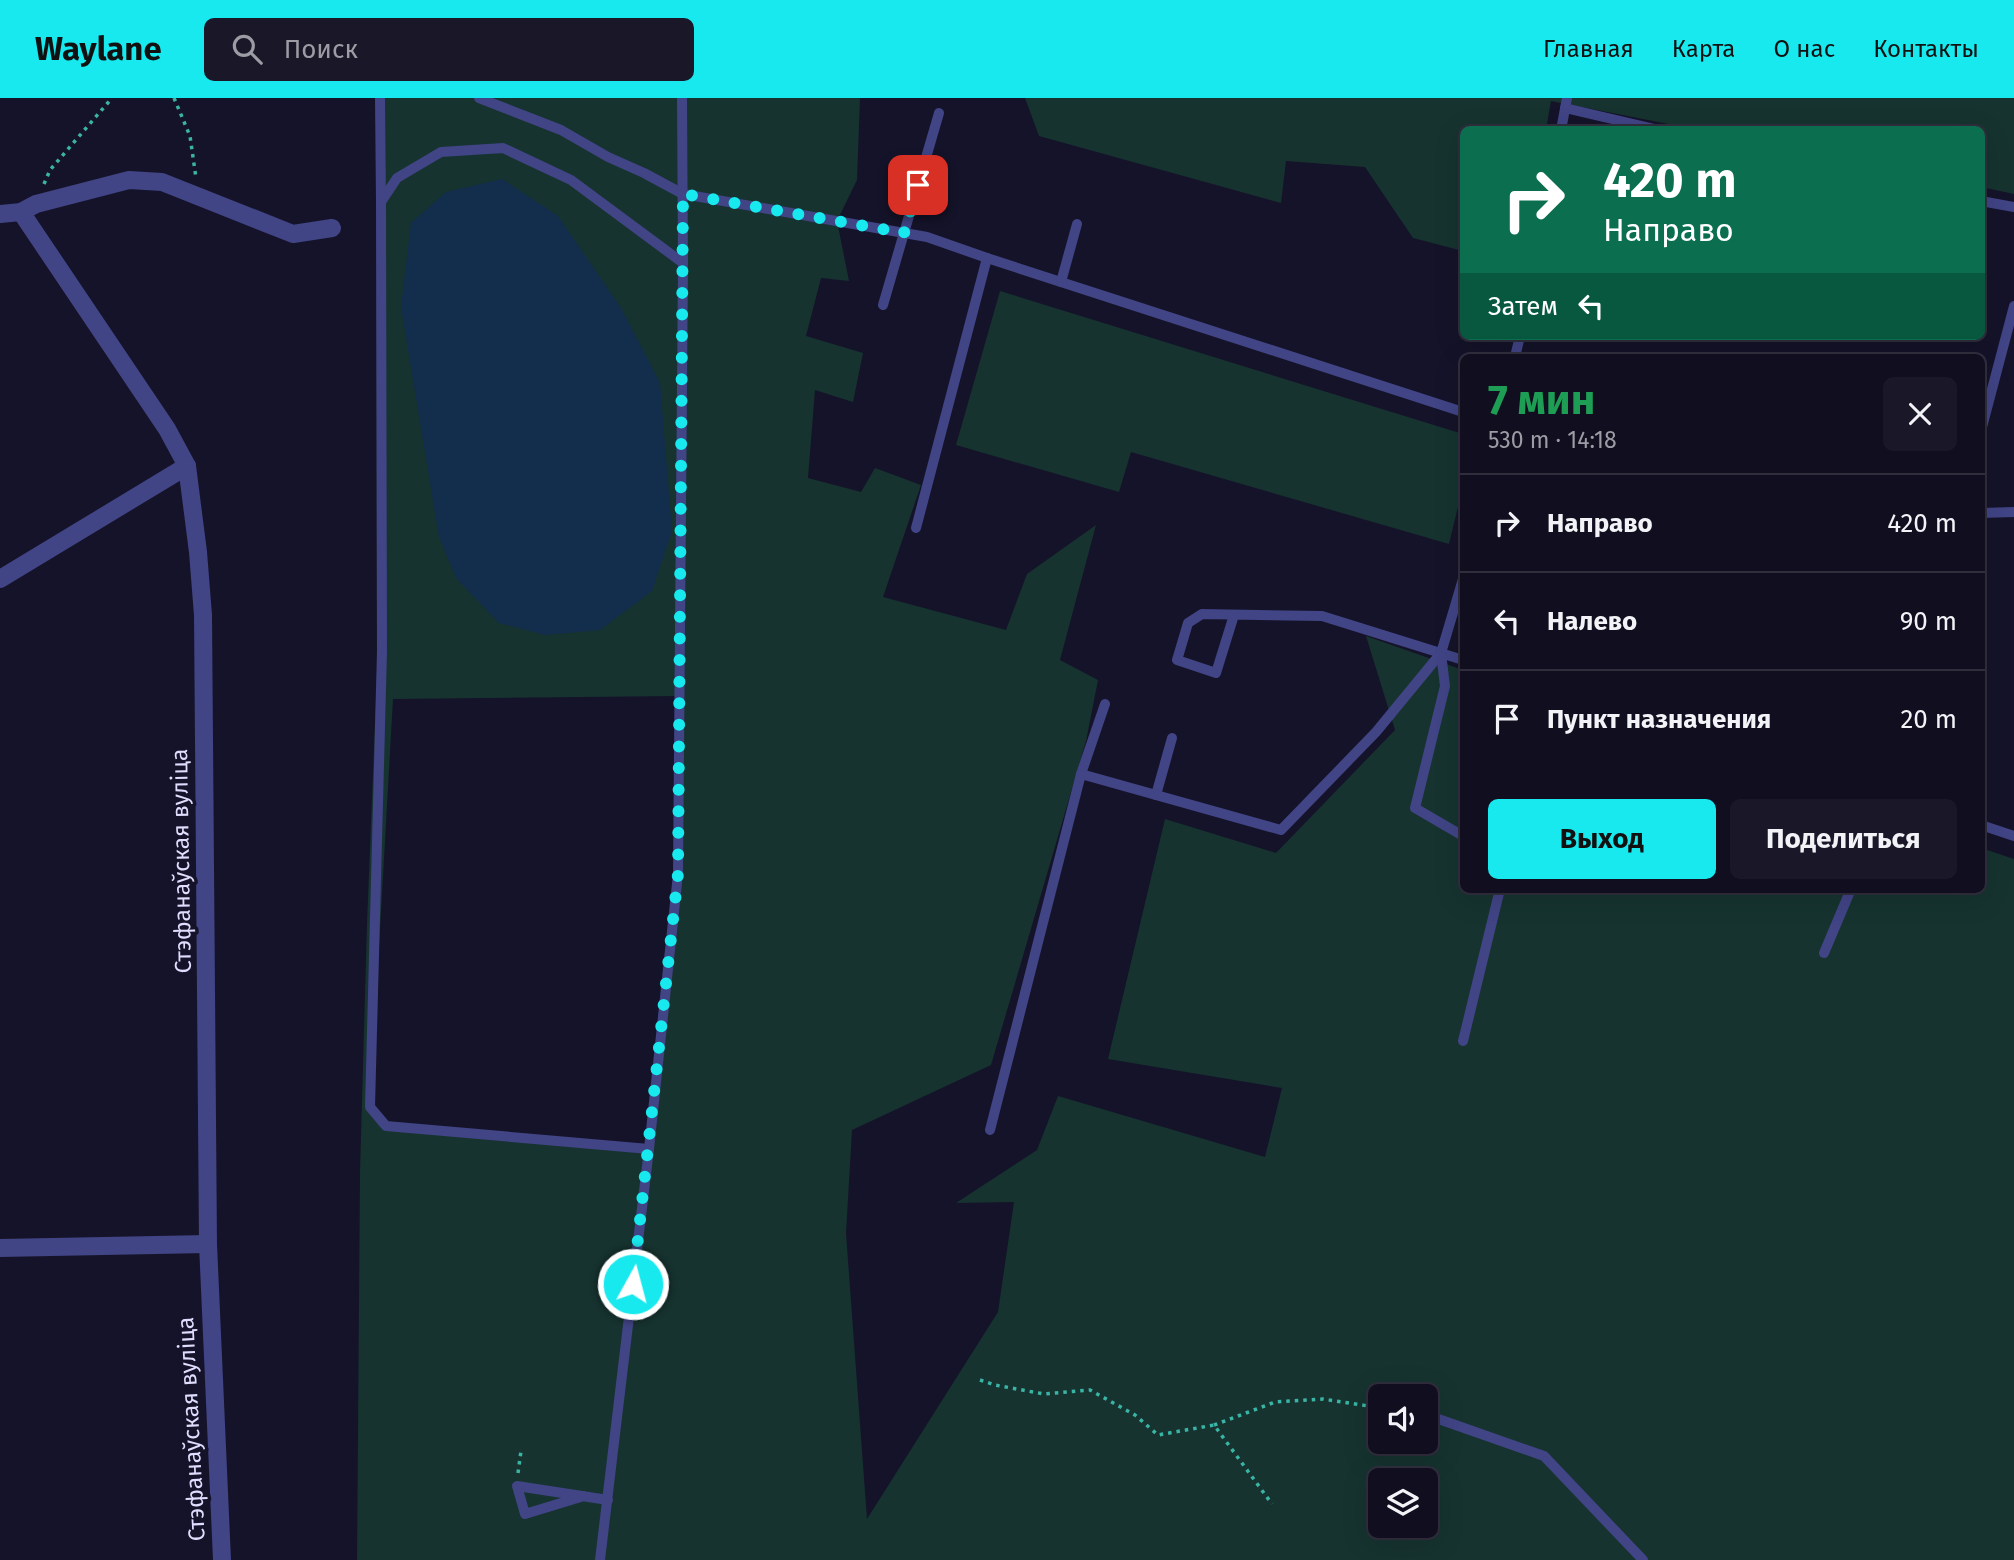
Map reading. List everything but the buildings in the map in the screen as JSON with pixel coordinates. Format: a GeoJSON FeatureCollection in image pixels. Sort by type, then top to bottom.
{"type":"FeatureCollection","features":[{"type":"Feature","properties":{"kind":"street"},"geometry":{"type":"LineString","coordinates":[[0,214],[129,180],[162,182],[293,234],[332,229]]}},
{"type":"Feature","properties":{"kind":"street","name":"Стэфанаўская вуліца"},"geometry":{"type":"LineString","coordinates":[[28,208],[167,429],[187,466],[204,615],[208,1244],[222,1560]]}},
{"type":"Feature","properties":{"kind":"street"},"geometry":{"type":"LineString","coordinates":[[0,579],[187,466]]}},
{"type":"Feature","properties":{"kind":"street"},"geometry":{"type":"LineString","coordinates":[[0,1248],[208,1244]]}},
{"type":"Feature","properties":{"kind":"lane"},"geometry":{"type":"LineString","coordinates":[[380,98],[382,651],[370,1107],[386,1126],[649,1149]]}},
{"type":"Feature","properties":{"kind":"lane"},"geometry":{"type":"LineString","coordinates":[[479,98],[561,130],[683,194],[927,237],[1460,410]]}},
{"type":"Feature","properties":{"kind":"lane"},"geometry":{"type":"LineString","coordinates":[[600,1560],[649,1149],[678,874],[684,263],[682,98]]}},
{"type":"Feature","properties":{"kind":"lane"},"geometry":{"type":"LineString","coordinates":[[1562,126],[1566,103],[1645,126]]}},
{"type":"Feature","properties":{"kind":"lane"},"geometry":{"type":"LineString","coordinates":[[883,305],[939,113]]}},
{"type":"Feature","properties":{"kind":"lane"},"geometry":{"type":"LineString","coordinates":[[381,202],[397,178],[441,152],[503,148],[571,180],[684,263]]}},
{"type":"Feature","properties":{"kind":"lane"},"geometry":{"type":"LineString","coordinates":[[1985,202],[2014,207]]}},
{"type":"Feature","properties":{"kind":"lane"},"geometry":{"type":"LineString","coordinates":[[1061,282],[1077,224]]}},
{"type":"Feature","properties":{"kind":"lane"},"geometry":{"type":"LineString","coordinates":[[916,528],[987,258]]}},
{"type":"Feature","properties":{"kind":"lane"},"geometry":{"type":"LineString","coordinates":[[1985,416],[2014,306]]}},
{"type":"Feature","properties":{"kind":"lane"},"geometry":{"type":"LineString","coordinates":[[1985,513],[2014,512]]}},
{"type":"Feature","properties":{"kind":"lane"},"geometry":{"type":"LineString","coordinates":[[1081,774],[1281,830],[1376,732],[1441,653],[1460,589]]}},
{"type":"Feature","properties":{"kind":"lane"},"geometry":{"type":"LineString","coordinates":[[1234,615],[1216,673],[1177,660],[1188,623],[1202,614],[1322,617],[1460,659]]}},
{"type":"Feature","properties":{"kind":"lane"},"geometry":{"type":"LineString","coordinates":[[1441,653],[1445,686],[1415,808],[1460,834]]}},
{"type":"Feature","properties":{"kind":"lane"},"geometry":{"type":"LineString","coordinates":[[990,1130],[1081,774],[1105,704]]}},
{"type":"Feature","properties":{"kind":"lane"},"geometry":{"type":"LineString","coordinates":[[1156,795],[1172,738]]}},
{"type":"Feature","properties":{"kind":"lane"},"geometry":{"type":"LineString","coordinates":[[1985,826],[2014,836]]}},
{"type":"Feature","properties":{"kind":"lane"},"geometry":{"type":"LineString","coordinates":[[1463,1041],[1499,893]]}},
{"type":"Feature","properties":{"kind":"lane"},"geometry":{"type":"LineString","coordinates":[[1824,953],[1849,893]]}},
{"type":"Feature","properties":{"kind":"lane"},"geometry":{"type":"LineString","coordinates":[[1438,1419],[1544,1456],[1643,1560]]}},
{"type":"Feature","properties":{"kind":"lane"},"geometry":{"type":"LineString","coordinates":[[584,1496],[525,1514],[517,1486],[584,1496],[608,1500]]}},
{"type":"Feature","properties":{"kind":"path"},"geometry":{"type":"LineString","coordinates":[[28,208],[50,170],[112,98]]}},
{"type":"Feature","properties":{"kind":"path"},"geometry":{"type":"LineString","coordinates":[[174,98],[190,136],[198,197]]}},
{"type":"Feature","properties":{"kind":"path"},"geometry":{"type":"LineString","coordinates":[[980,1380],[1044,1394],[1090,1390],[1135,1415],[1158,1435],[1214,1424],[1275,1402],[1323,1399],[1368,1406]]}},
{"type":"Feature","properties":{"kind":"path"},"geometry":{"type":"LineString","coordinates":[[1214,1424],[1272,1504]]}},
{"type":"Feature","properties":{"kind":"path"},"geometry":{"type":"LineString","coordinates":[[517,1486],[521,1451]]}},
{"type":"Feature","properties":{"kind":"green space"},"geometry":{"type":"Polygon","coordinates":[[[376,98],[860,98],[857,180],[837,221],[849,281],[821,278],[806,336],[863,353],[853,402],[815,390],[808,478],[861,492],[875,468],[921,485],[883,597],[1006,630],[1027,574],[1096,525],[1060,660],[1098,680],[1086,741],[991,1065],[852,1130],[846,1233],[867,1519],[998,1312],[1014,1202],[956,1203],[1037,1150],[1058,1096],[1265,1157],[1282,1088],[1108,1059],[1165,819],[1276,853],[1395,730],[1366,636],[1460,669],[1460,893],[1985,893],[1985,849],[2014,859],[2014,1560],[357,1560],[360,1172],[377,672],[376,98]],[[680,696],[393,699],[370,1107],[386,1126],[649,1149],[678,874],[680,696]]]}},
{"type":"Feature","properties":{"kind":"green space"},"geometry":{"type":"Polygon","coordinates":[[[1025,98],[2014,98],[2014,194],[1985,188],[1985,126],[1679,126],[1551,101],[1547,126],[1460,126],[1460,250],[1413,238],[1365,167],[1286,161],[1281,203],[1039,136],[1025,98]]]}},
{"type":"Feature","properties":{"kind":"green space"},"geometry":{"type":"Polygon","coordinates":[[[1000,291],[1460,433],[1460,498],[1449,544],[1131,452],[1119,492],[956,445],[1000,291]]]}},
{"type":"Feature","properties":{"kind":"water"},"geometry":{"type":"Polygon","coordinates":[[[502,179],[558,216],[621,308],[660,383],[672,531],[652,591],[600,630],[545,635],[499,623],[456,578],[439,537],[401,307],[411,223],[446,192],[502,179]]]}},
{"type":"Feature","properties":{"kind":"route"},"geometry":{"type":"LineString","coordinates":[[633,1284],[678,874],[683,194],[904,233],[918,185]]}}]}
